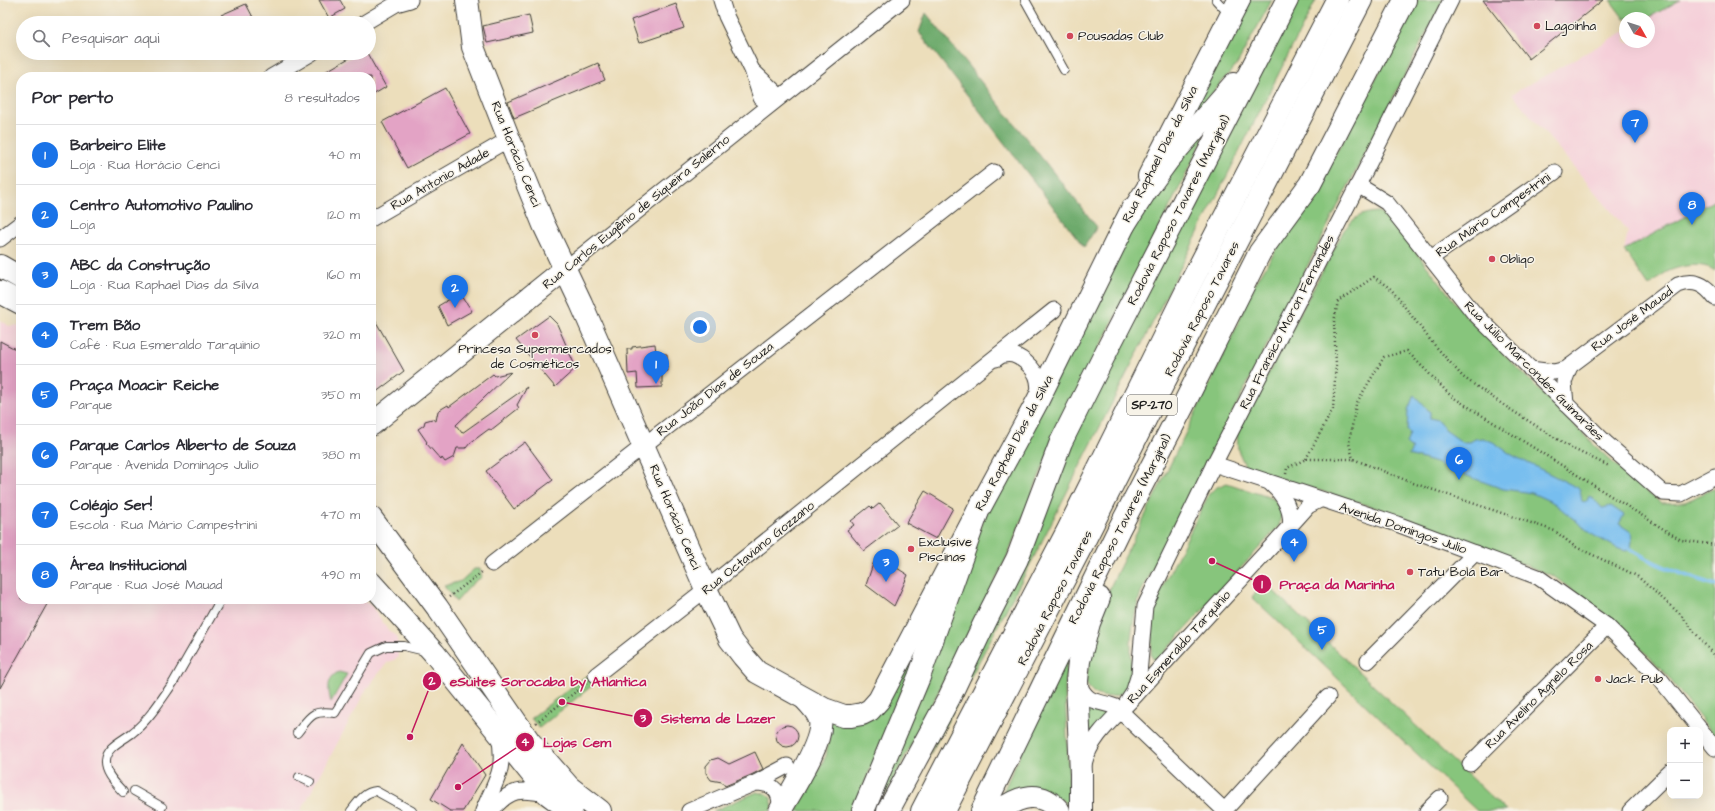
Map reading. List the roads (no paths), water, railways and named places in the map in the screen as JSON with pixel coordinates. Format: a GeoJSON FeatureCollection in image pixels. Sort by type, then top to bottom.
{"type":"FeatureCollection","features":[{"type":"Feature","properties":{"kind":"main road","name":"Rua Horácio Cenci"},"geometry":{"type":"LineString","coordinates":[[467,0],[473,47],[509,139],[544,224],[581,303],[706,589],[730,639],[757,672],[806,700]]}},
{"type":"Feature","properties":{"kind":"main road","name":"Rodovia Raposo Tavares (Marginal)"},"geometry":{"type":"LineString","coordinates":[[888,811],[949,698],[1017,559],[1061,442],[1287,0]]}},
{"type":"Feature","properties":{"kind":"main road","name":"Rodovia Raposo Tavares"},"geometry":{"type":"LineString","coordinates":[[922,811],[1068,530],[1185,294],[1337,0]]}},
{"type":"Feature","properties":{"kind":"main road","name":"Rodovia Raposo Tavares"},"geometry":{"type":"LineString","coordinates":[[944,811],[1361,0]]}},
{"type":"Feature","properties":{"kind":"main road"},"geometry":{"type":"LineString","coordinates":[[1353,101],[1389,0]]}},
{"type":"Feature","properties":{"kind":"main road","name":"Rodovia Raposo Tavares (Marginal)"},"geometry":{"type":"LineString","coordinates":[[982,811],[1118,529],[1182,408],[1260,252],[1310,184],[1406,0]]}},
{"type":"Feature","properties":{"kind":"main road","name":"Rua Raphael Dias da Silva"},"geometry":{"type":"LineString","coordinates":[[806,700],[824,709],[844,716],[862,714],[874,706],[879,700],[978,511],[1038,402],[1229,5]]}},
{"type":"Feature","properties":{"kind":"main road"},"geometry":{"type":"LineString","coordinates":[[1124,226],[1168,160],[1224,96],[1244,70],[1276,22]]}},
{"type":"Feature","properties":{"kind":"main road"},"geometry":{"type":"LineString","coordinates":[[0,266],[16,275]]}},
{"type":"Feature","properties":{"kind":"main road","name":"Rua Carlos Eugênio de Siqueira Salerno"},"geometry":{"type":"LineString","coordinates":[[376,421],[565,269]]}},
{"type":"Feature","properties":{"kind":"main road","name":"Rua Horácio Cenci"},"geometry":{"type":"LineString","coordinates":[[539,290],[553,287],[563,288],[574,295],[581,303]]}},
{"type":"Feature","properties":{"kind":"main road"},"geometry":{"type":"LineString","coordinates":[[0,292],[16,300]]}},
{"type":"Feature","properties":{"kind":"main road","name":"SP-270"},"geometry":{"type":"LineString","coordinates":[[1077,681],[1079,661],[1094,609],[1182,408]]}},
{"type":"Feature","properties":{"kind":"main road"},"geometry":{"type":"LineString","coordinates":[[863,811],[908,703],[978,511]]}},
{"type":"Feature","properties":{"kind":"main road"},"geometry":{"type":"LineString","coordinates":[[376,525],[437,607],[523,733],[569,787],[600,811]]}},
{"type":"Feature","properties":{"kind":"main road"},"geometry":{"type":"LineString","coordinates":[[376,589],[434,653],[548,794],[571,811]]}},
{"type":"Feature","properties":{"kind":"main road"},"geometry":{"type":"LineString","coordinates":[[1077,681],[1081,811]]}},
{"type":"Feature","properties":{"kind":"main road"},"geometry":{"type":"LineString","coordinates":[[780,811],[805,766],[819,736],[820,720],[818,715],[806,700]]}},
{"type":"Feature","properties":{"kind":"main road"},"geometry":{"type":"LineString","coordinates":[[999,811],[1008,804],[1029,796],[1044,799],[1059,811]]}},
{"type":"Feature","properties":{"kind":"street"},"geometry":{"type":"LineString","coordinates":[[376,16],[396,4],[410,0]]}},
{"type":"Feature","properties":{"kind":"street"},"geometry":{"type":"LineString","coordinates":[[721,0],[726,16],[752,70],[761,98],[773,102]]}},
{"type":"Feature","properties":{"kind":"street","name":"Rua Carlos Eugênio de Siqueira Salerno"},"geometry":{"type":"LineString","coordinates":[[565,269],[902,0]]}},
{"type":"Feature","properties":{"kind":"street","name":"Rua Fransico Moron Fernandes"},"geometry":{"type":"LineString","coordinates":[[1121,712],[1136,684],[1139,674],[1145,606],[1214,464],[1358,185],[1451,0]]}},
{"type":"Feature","properties":{"kind":"street"},"geometry":{"type":"LineString","coordinates":[[279,72],[300,60]]}},
{"type":"Feature","properties":{"kind":"street","name":"Rua Antonio Adade"},"geometry":{"type":"LineString","coordinates":[[376,216],[509,139]]}},
{"type":"Feature","properties":{"kind":"street","name":"Rua João Dias de Souza"},"geometry":{"type":"LineString","coordinates":[[492,564],[994,172]]}},
{"type":"Feature","properties":{"kind":"street","name":"Rua Mário Campestrini"},"geometry":{"type":"LineString","coordinates":[[1431,258],[1554,172]]}},
{"type":"Feature","properties":{"kind":"street","name":"Rua Júlio Marcondes Guimarães"},"geometry":{"type":"LineString","coordinates":[[1358,185],[1387,203],[1474,313],[1607,444],[1664,493],[1681,494],[1715,476]]}},
{"type":"Feature","properties":{"kind":"street"},"geometry":{"type":"LineString","coordinates":[[0,239],[16,228]]}},
{"type":"Feature","properties":{"kind":"street","name":"Rua José Mauad"},"geometry":{"type":"LineString","coordinates":[[1530,369],[1559,372],[1570,366],[1678,285],[1686,281],[1699,283],[1710,291],[1715,298]]}},
{"type":"Feature","properties":{"kind":"street","name":"Rua Octaviano Gozzano"},"geometry":{"type":"LineString","coordinates":[[596,675],[706,589],[1054,310]]}},
{"type":"Feature","properties":{"kind":"street","name":"Rua Octaviano Gozzano"},"geometry":{"type":"LineString","coordinates":[[991,361],[1005,354],[1020,358],[1036,375],[1038,382],[1038,402]]}},
{"type":"Feature","properties":{"kind":"street"},"geometry":{"type":"LineString","coordinates":[[1566,404],[1564,382],[1570,366]]}},
{"type":"Feature","properties":{"kind":"street","name":"Avenida Domingos Julio"},"geometry":{"type":"LineString","coordinates":[[1214,464],[1396,524],[1538,577],[1607,626],[1660,679],[1707,742]]}},
{"type":"Feature","properties":{"kind":"street"},"geometry":{"type":"LineString","coordinates":[[1276,485],[1288,507],[1291,520],[1290,527]]}},
{"type":"Feature","properties":{"kind":"street","name":"Rua Esmeraldo Tarquinio"},"geometry":{"type":"LineString","coordinates":[[1081,774],[1085,759],[1096,737],[1108,723],[1121,712],[1159,668],[1308,506],[1320,500]]}},
{"type":"Feature","properties":{"kind":"street"},"geometry":{"type":"LineString","coordinates":[[1368,661],[1475,553]]}},
{"type":"Feature","properties":{"kind":"street","name":"Rua Avelino Agnelo Rosa"},"geometry":{"type":"LineString","coordinates":[[1470,764],[1607,626]]}},
{"type":"Feature","properties":{"kind":"street","name":"Rua Fransico Moron Fernandes"},"geometry":{"type":"LineString","coordinates":[[1141,650],[1146,669],[1151,671],[1159,668]]}},
{"type":"Feature","properties":{"kind":"street"},"geometry":{"type":"LineString","coordinates":[[1077,681],[1087,698],[1096,703],[1116,707],[1225,811],[1328,697]]}},
{"type":"Feature","properties":{"kind":"street"},"geometry":{"type":"LineString","coordinates":[[483,811],[500,775],[502,750],[499,735]]}},
{"type":"Feature","properties":{"kind":"street"},"geometry":{"type":"LineString","coordinates":[[689,811],[755,783],[765,783],[772,780],[786,766]]}},
{"type":"Feature","properties":{"kind":"street"},"geometry":{"type":"LineString","coordinates":[[1630,811],[1667,775]]}},
{"type":"Feature","properties":{"kind":"street"},"geometry":{"type":"LineString","coordinates":[[772,780],[781,800],[780,811]]}},
{"type":"Feature","properties":{"kind":"street"},"geometry":{"type":"LineString","coordinates":[[491,811],[502,799],[512,792],[526,790],[548,794]]}},
{"type":"Feature","properties":{"kind":"street"},"geometry":{"type":"LineString","coordinates":[[1427,811],[1440,798]]}},
{"type":"Feature","properties":{"kind":"lane"},"geometry":{"type":"LineString","coordinates":[[1025,0],[1064,70]]}},
{"type":"Feature","properties":{"kind":"lane"},"geometry":{"type":"LineString","coordinates":[[123,792],[108,774],[105,761],[110,748],[133,733],[165,696],[218,604]]}},
{"type":"Feature","properties":{"kind":"lane"},"geometry":{"type":"LineString","coordinates":[[297,733],[315,713],[322,711],[335,713],[372,653],[386,646],[404,646],[434,653]]}},
{"type":"Feature","properties":{"kind":"lane"},"geometry":{"type":"LineString","coordinates":[[299,777],[310,782]]}},
{"type":"Feature","properties":{"kind":"lane"},"geometry":{"type":"LineString","coordinates":[[134,791],[162,807]]}},
{"type":"Feature","properties":{"kind":"lane"},"geometry":{"type":"LineString","coordinates":[[351,811],[365,795],[376,791],[412,811]]}},
{"type":"Feature","properties":{"kind":"water"},"geometry":{"type":"Polygon","coordinates":[[[1414,395],[1430,412],[1430,418],[1438,420],[1445,430],[1462,442],[1470,442],[1475,439],[1483,438],[1493,442],[1512,455],[1580,489],[1582,502],[1587,501],[1589,496],[1602,508],[1611,506],[1624,515],[1619,524],[1631,532],[1631,549],[1626,551],[1619,549],[1593,535],[1554,503],[1532,493],[1503,489],[1448,469],[1436,463],[1409,455],[1412,449],[1406,444],[1410,433],[1407,431],[1408,410],[1414,395]]]}},
{"type":"Feature","properties":{"kind":"waterway"},"geometry":{"type":"LineString","coordinates":[[1626,546],[1658,564],[1715,585]]}},
{"type":"Feature","properties":{"kind":"place","name":"Lagoinha"},"geometry":{"type":"Point","coordinates":[1537,26]}},
{"type":"Feature","properties":{"kind":"place","name":"Pousadas Club"},"geometry":{"type":"Point","coordinates":[1070,36]}},
{"type":"Feature","properties":{"kind":"place","name":"Colégio Ser!"},"geometry":{"type":"Point","coordinates":[1635,143]}},
{"type":"Feature","properties":{"kind":"place","name":"Área Institucional"},"geometry":{"type":"Point","coordinates":[1692,225]}},
{"type":"Feature","properties":{"kind":"place","name":"Obliqo"},"geometry":{"type":"Point","coordinates":[1492,259]}},
{"type":"Feature","properties":{"kind":"place","name":"Centro Automotivo Paulino"},"geometry":{"type":"Point","coordinates":[455,308]}},
{"type":"Feature","properties":{"kind":"place","name":"Princesa Supermercados de Cosméticos"},"geometry":{"type":"Point","coordinates":[535,335]}},
{"type":"Feature","properties":{"kind":"place","name":"Barbeiro Elite"},"geometry":{"type":"Point","coordinates":[656,384]}},
{"type":"Feature","properties":{"kind":"place","name":"Parque Carlos Alberto de Souza"},"geometry":{"type":"Point","coordinates":[1459,480]}},
{"type":"Feature","properties":{"kind":"place","name":"Exclusive Piscinas"},"geometry":{"type":"Point","coordinates":[911,549]}},
{"type":"Feature","properties":{"kind":"place","name":"Praça da Marinha"},"geometry":{"type":"Point","coordinates":[1212,561]}},
{"type":"Feature","properties":{"kind":"place","name":"Trem Bão"},"geometry":{"type":"Point","coordinates":[1294,562]}},
{"type":"Feature","properties":{"kind":"place","name":"Tatu Bola Bar"},"geometry":{"type":"Point","coordinates":[1410,572]}},
{"type":"Feature","properties":{"kind":"place","name":"ABC da Construção"},"geometry":{"type":"Point","coordinates":[886,582]}},
{"type":"Feature","properties":{"kind":"place","name":"Praça Moacir Reiche"},"geometry":{"type":"Point","coordinates":[1322,650]}},
{"type":"Feature","properties":{"kind":"place","name":"Jack Pub"},"geometry":{"type":"Point","coordinates":[1598,679]}},
{"type":"Feature","properties":{"kind":"place","name":"Sistema de Lazer"},"geometry":{"type":"Point","coordinates":[562,702]}},
{"type":"Feature","properties":{"kind":"place","name":"eSuites Sorocaba by Atlantica"},"geometry":{"type":"Point","coordinates":[410,737]}},
{"type":"Feature","properties":{"kind":"place","name":"Lojas Cem"},"geometry":{"type":"Point","coordinates":[458,787]}}]}
